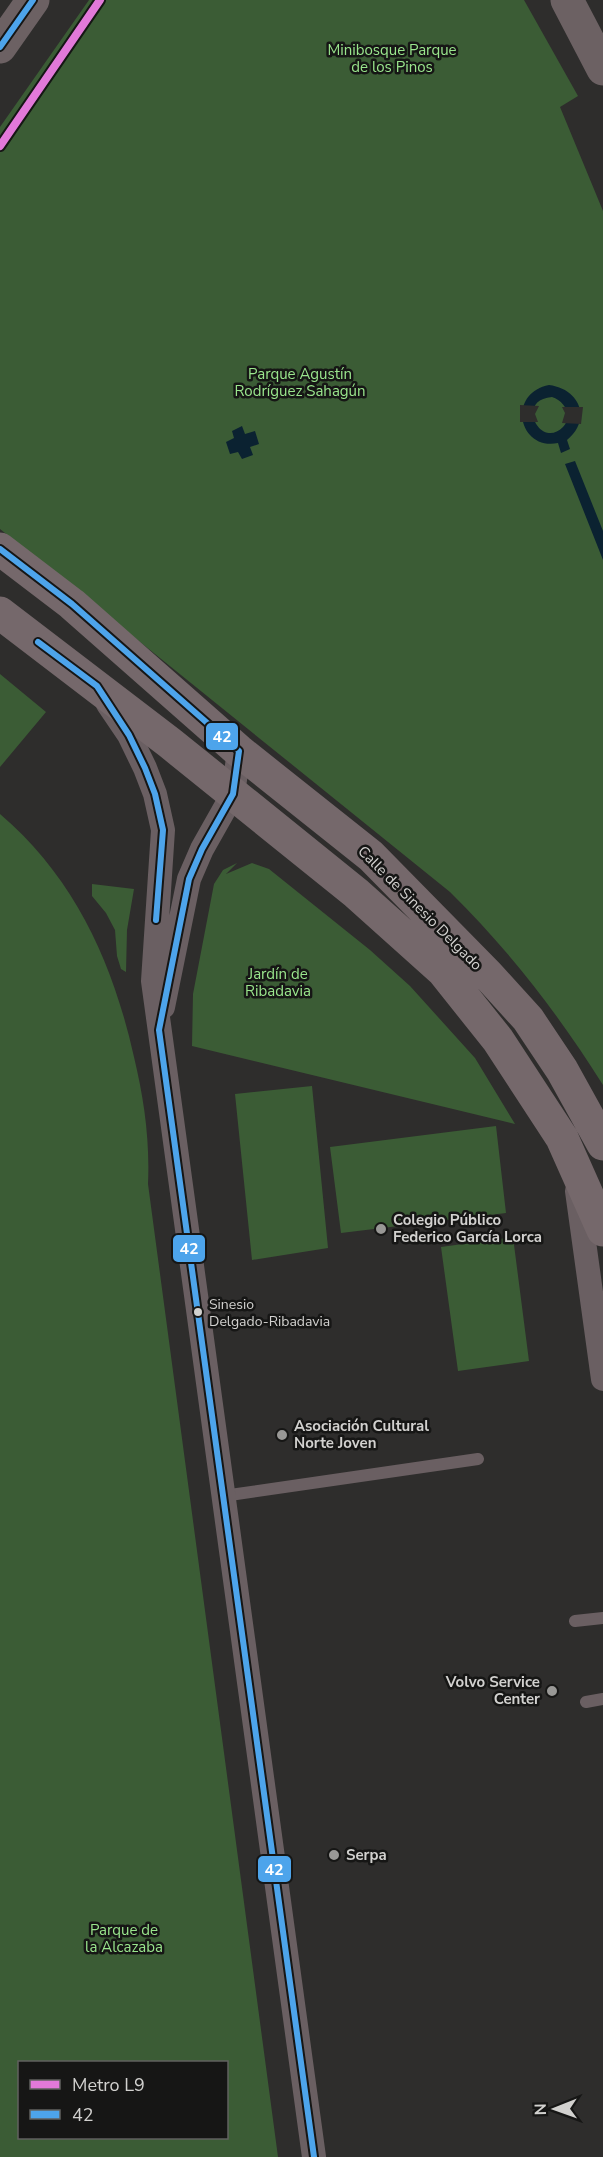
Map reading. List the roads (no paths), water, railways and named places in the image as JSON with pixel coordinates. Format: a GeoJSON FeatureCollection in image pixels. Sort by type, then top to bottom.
{"type":"FeatureCollection","features":[{"type":"Feature","properties":{"kind":"main road","name":"Calle de Sinesio Delgado"},"geometry":{"type":"LineString","coordinates":[[0,549],[72,604],[238,751],[371,856],[528,1019],[562,1070],[603,1144]]}},
{"type":"Feature","properties":{"kind":"main road","name":"Calle de Sinesio Delgado"},"geometry":{"type":"LineString","coordinates":[[0,613],[97,687],[356,893],[443,971],[504,1049],[562,1138],[603,1230]]}},
{"type":"Feature","properties":{"kind":"street"},"geometry":{"type":"LineString","coordinates":[[0,47],[33,0]]}},
{"type":"Feature","properties":{"kind":"street"},"geometry":{"type":"LineString","coordinates":[[567,0],[603,69]]}},
{"type":"Feature","properties":{"kind":"street"},"geometry":{"type":"LineString","coordinates":[[97,687],[129,735],[145,768],[155,794],[164,830],[153,981],[314,2157]]}},
{"type":"Feature","properties":{"kind":"street"},"geometry":{"type":"LineString","coordinates":[[159,1030],[189,879],[202,849],[233,794],[238,751]]}},
{"type":"Feature","properties":{"kind":"street","name":"Calle de Sinesio Delgado"},"geometry":{"type":"LineString","coordinates":[[573,1161],[603,1379]]}},
{"type":"Feature","properties":{"kind":"lane"},"geometry":{"type":"LineString","coordinates":[[223,1496],[478,1460]]}},
{"type":"Feature","properties":{"kind":"lane"},"geometry":{"type":"LineString","coordinates":[[575,1621],[603,1618]]}},
{"type":"Feature","properties":{"kind":"lane"},"geometry":{"type":"LineString","coordinates":[[586,1702],[603,1699]]}},
{"type":"Feature","properties":{"kind":"water"},"geometry":{"type":"Polygon","coordinates":[[[549,385],[568,392],[575,399],[580,414],[575,432],[567,440],[570,449],[561,453],[558,443],[545,443],[534,439],[527,431],[523,420],[523,409],[527,399],[535,390],[549,385]],[[552,397],[541,400],[535,406],[533,414],[535,422],[547,432],[555,432],[566,423],[566,409],[552,397]]]}},
{"type":"Feature","properties":{"kind":"water"},"geometry":{"type":"Polygon","coordinates":[[[242,426],[245,434],[255,431],[259,444],[250,447],[253,455],[242,459],[238,452],[230,454],[226,442],[234,438],[232,431],[242,426]]]}},
{"type":"Feature","properties":{"kind":"water"},"geometry":{"type":"Polygon","coordinates":[[[575,461],[603,531],[603,560],[565,464],[575,461]]]}},
{"type":"Feature","properties":{"kind":"metro line","name":"L9"},"geometry":{"type":"LineString","coordinates":[[0,146],[100,0]]}},
{"type":"Feature","properties":{"kind":"place","name":"Colegio Público Federico García Lorca"},"geometry":{"type":"Point","coordinates":[381,1229]}},
{"type":"Feature","properties":{"kind":"place","name":"Sinesio Delgado-Ribadavia"},"geometry":{"type":"Point","coordinates":[198,1312]}},
{"type":"Feature","properties":{"kind":"place","name":"Asociación Cultural Norte Joven"},"geometry":{"type":"Point","coordinates":[282,1435]}},
{"type":"Feature","properties":{"kind":"place","name":"Volvo Service Center"},"geometry":{"type":"Point","coordinates":[552,1691]}},
{"type":"Feature","properties":{"kind":"place","name":"Serpa"},"geometry":{"type":"Point","coordinates":[334,1855]}},
{"type":"Feature","properties":{"kind":"park label","name":"Minibosque Parque de los Pinos"},"geometry":{"type":"Point","coordinates":[392,58]}},
{"type":"Feature","properties":{"kind":"park label","name":"Parque Agustín Rodríguez Sahagún"},"geometry":{"type":"Point","coordinates":[300,382]}},
{"type":"Feature","properties":{"kind":"park label","name":"Jardín de Ribadavia"},"geometry":{"type":"Point","coordinates":[278,982]}},
{"type":"Feature","properties":{"kind":"park label","name":"Parque de la Alcazaba"},"geometry":{"type":"Point","coordinates":[124,1938]}}]}
